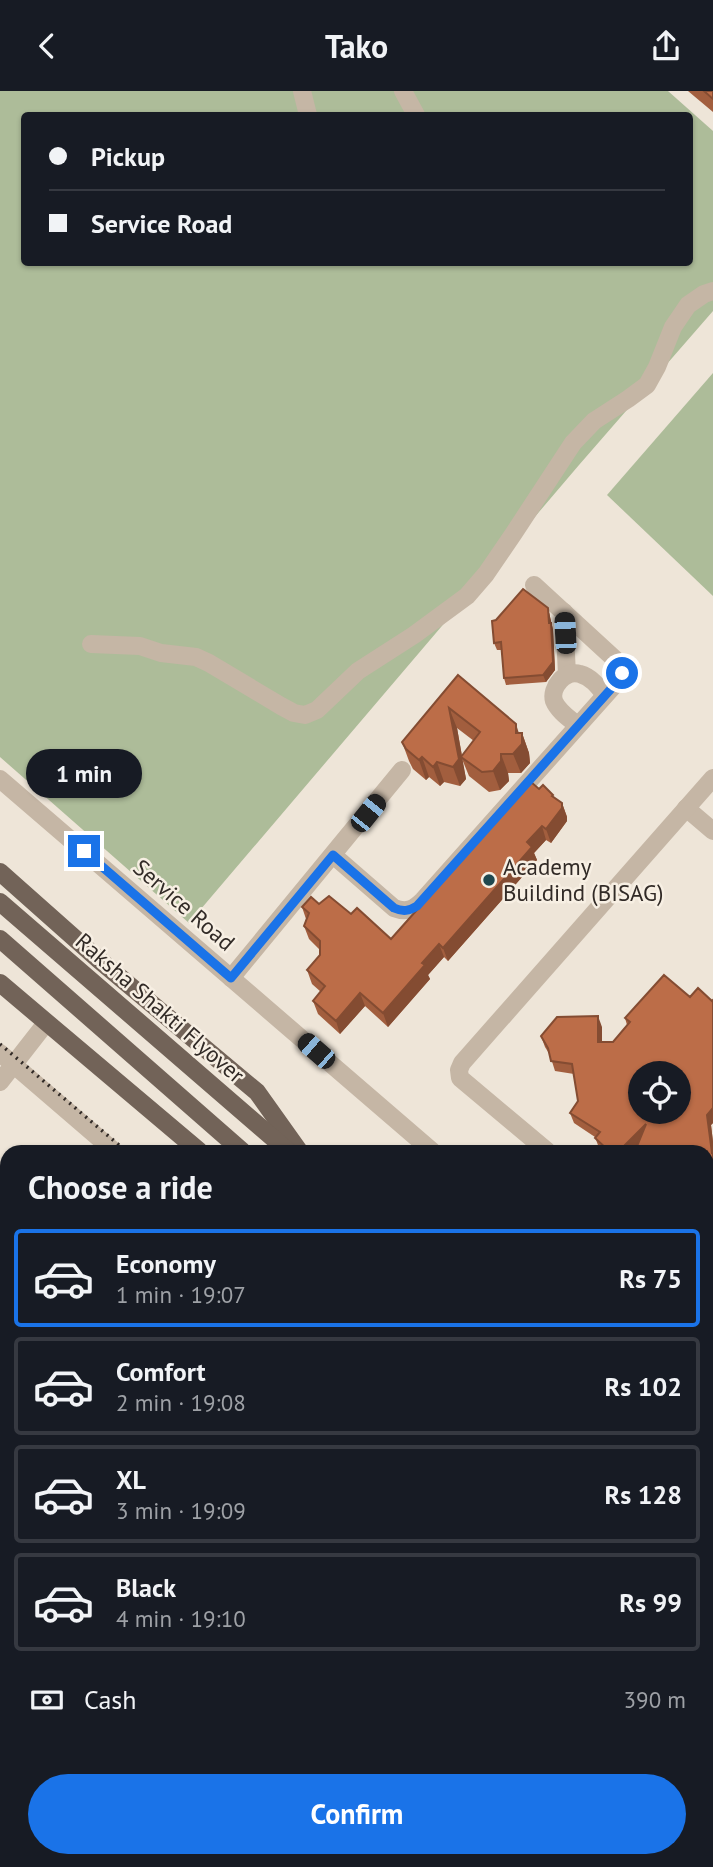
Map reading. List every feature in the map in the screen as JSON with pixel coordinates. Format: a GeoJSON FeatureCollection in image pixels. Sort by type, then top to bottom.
{"type":"FeatureCollection","features":[{"type":"Feature","properties":{"kind":"main road"},"geometry":{"type":"LineString","coordinates":[[0,872],[98,959],[257,1092],[295,1145]]}},
{"type":"Feature","properties":{"kind":"main road","name":"Raksha Shakti Flyover"},"geometry":{"type":"LineString","coordinates":[[0,902],[281,1145]]}},
{"type":"Feature","properties":{"kind":"main road"},"geometry":{"type":"LineString","coordinates":[[0,939],[235,1145]]}},
{"type":"Feature","properties":{"kind":"main road"},"geometry":{"type":"LineString","coordinates":[[0,983],[192,1145]]}},
{"type":"Feature","properties":{"kind":"street"},"geometry":{"type":"LineString","coordinates":[[302,91],[307,112]]}},
{"type":"Feature","properties":{"kind":"street"},"geometry":{"type":"LineString","coordinates":[[402,91],[414,112]]}},
{"type":"Feature","properties":{"kind":"street"},"geometry":{"type":"LineString","coordinates":[[91,644],[140,646],[161,653],[196,657],[294,713],[305,715],[317,710],[358,671],[467,596],[486,574],[573,443],[594,421],[646,385],[657,367],[673,327],[688,305],[713,291]]}},
{"type":"Feature","properties":{"kind":"street"},"geometry":{"type":"LineString","coordinates":[[333,855],[394,908],[410,910],[424,900],[618,681],[623,667],[534,585]]}},
{"type":"Feature","properties":{"kind":"street"},"geometry":{"type":"LineString","coordinates":[[564,612],[567,675]]}},
{"type":"Feature","properties":{"kind":"street"},"geometry":{"type":"LineString","coordinates":[[577,725],[553,699],[554,690],[560,681],[567,675],[581,674],[597,684],[605,695]]}},
{"type":"Feature","properties":{"kind":"street"},"geometry":{"type":"LineString","coordinates":[[231,978],[402,771]]}},
{"type":"Feature","properties":{"kind":"street"},"geometry":{"type":"LineString","coordinates":[[540,1145],[460,1078],[462,1063],[713,778]]}},
{"type":"Feature","properties":{"kind":"street","name":"Service Road"},"geometry":{"type":"LineString","coordinates":[[0,779],[425,1145]]}},
{"type":"Feature","properties":{"kind":"street"},"geometry":{"type":"LineString","coordinates":[[687,808],[713,831]]}},
{"type":"Feature","properties":{"kind":"street"},"geometry":{"type":"LineString","coordinates":[[0,1082],[6,1059],[46,1023]]}},
{"type":"Feature","properties":{"kind":"street"},"geometry":{"type":"LineString","coordinates":[[6,1059],[107,1145]]}},
{"type":"Feature","properties":{"kind":"green space"},"geometry":{"type":"Polygon","coordinates":[[[0,91],[668,91],[692,112],[21,112],[21,266],[693,266],[693,113],[713,131],[713,311],[189,923],[0,757],[0,91]]]}},
{"type":"Feature","properties":{"kind":"green space"},"geometry":{"type":"Polygon","coordinates":[[[713,373],[713,596],[607,495],[713,373]]]}},
{"type":"Feature","properties":{"kind":"building"},"geometry":{"type":"Polygon","coordinates":[[[704,91],[713,91],[713,99],[704,91]]]}},
{"type":"Feature","properties":{"kind":"building"},"geometry":{"type":"Polygon","coordinates":[[[523,589],[548,608],[553,662],[543,675],[504,678],[501,642],[494,643],[492,621],[496,620],[523,589]]]}},
{"type":"Feature","properties":{"kind":"building"},"geometry":{"type":"Polygon","coordinates":[[[458,675],[516,724],[516,733],[522,733],[522,744],[513,754],[501,754],[501,761],[493,771],[482,772],[461,757],[480,732],[449,708],[459,759],[453,767],[437,762],[433,767],[422,757],[419,760],[402,742],[458,675]]]}},
{"type":"Feature","properties":{"kind":"building"},"geometry":{"type":"Polygon","coordinates":[[[531,782],[539,789],[543,785],[562,803],[562,808],[546,829],[542,826],[527,842],[532,847],[443,948],[439,944],[422,963],[425,965],[383,1013],[360,993],[336,1021],[313,1001],[325,986],[307,970],[320,955],[320,941],[304,926],[309,913],[302,907],[311,897],[319,904],[329,896],[351,914],[357,908],[391,939],[514,801],[512,798],[531,782]]]}},
{"type":"Feature","properties":{"kind":"building"},"geometry":{"type":"Polygon","coordinates":[[[664,975],[690,997],[698,988],[713,1000],[713,1108],[707,1115],[711,1145],[637,1145],[646,1124],[625,1145],[603,1145],[595,1138],[600,1132],[570,1113],[578,1101],[572,1064],[551,1061],[541,1036],[557,1017],[598,1016],[598,1042],[613,1042],[630,1022],[625,1018],[664,975]]]}},
{"type":"Feature","properties":{"kind":"railway"},"geometry":{"type":"LineString","coordinates":[[0,1044],[119,1145]]}},
{"type":"Feature","properties":{"kind":"place","name":"Academy Buildind (BISAG)"},"geometry":{"type":"Point","coordinates":[489,880]}},
{"type":"Feature","properties":{"kind":"route"},"geometry":{"type":"LineString","coordinates":[[84,851],[231,978],[333,855],[394,908],[402,911],[417,906],[618,681],[622,673]]}}]}
